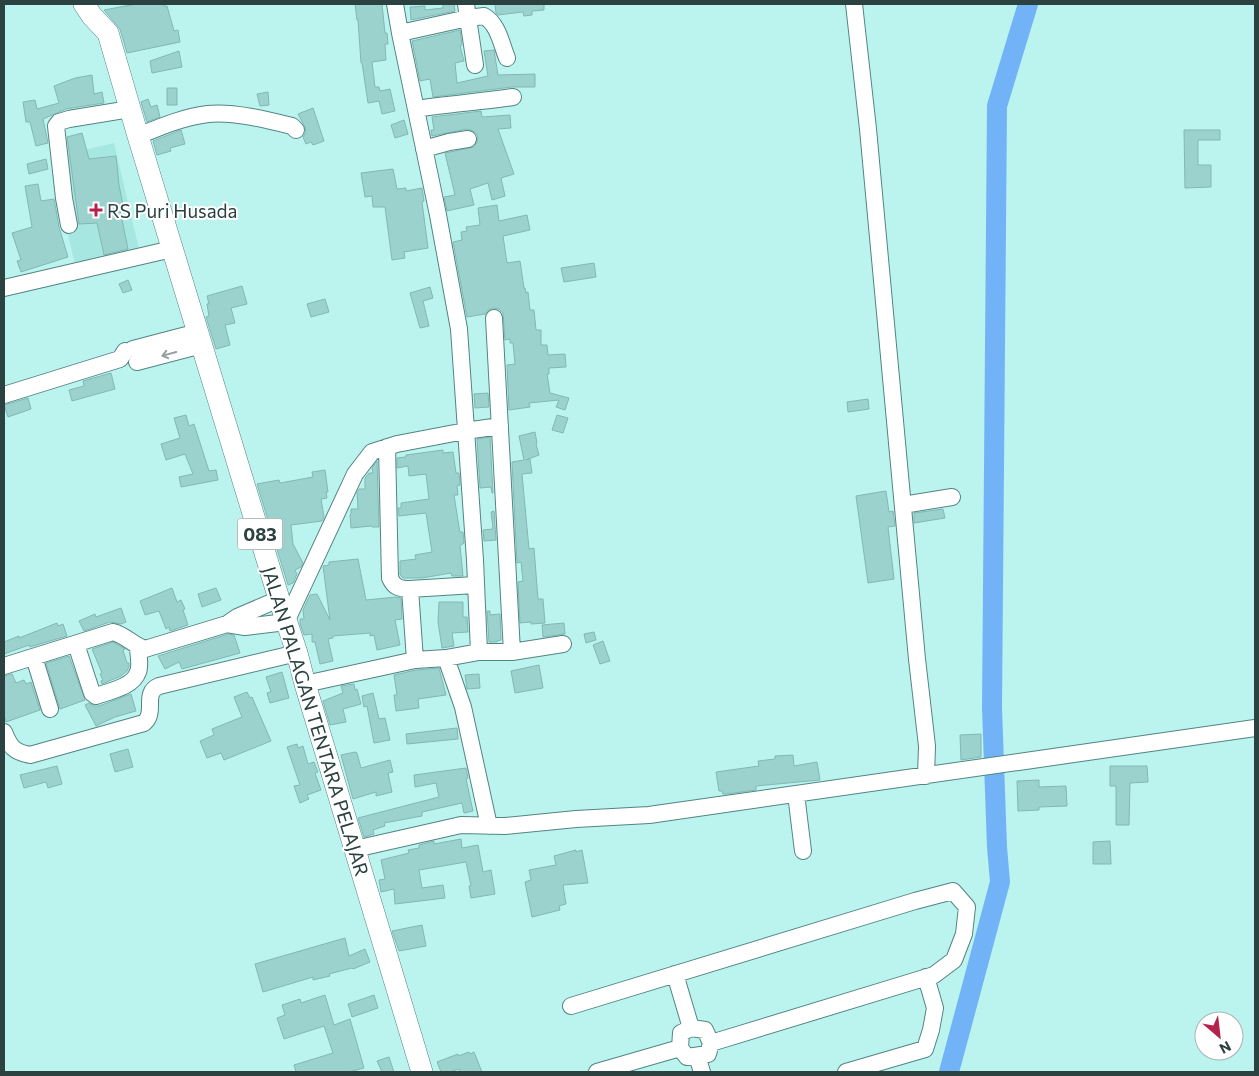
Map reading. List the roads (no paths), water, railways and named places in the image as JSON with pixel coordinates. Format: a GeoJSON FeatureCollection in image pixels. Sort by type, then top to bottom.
{"type":"FeatureCollection","features":[{"type":"Feature","properties":{"kind":"main road","name":"JALAN PALAGAN TENTARA PELAJAR"},"geometry":{"type":"LineString","coordinates":[[84,4],[108,33],[172,249],[297,653],[422,1072]]}},
{"type":"Feature","properties":{"kind":"street"},"geometry":{"type":"LineString","coordinates":[[396,4],[400,33],[438,215],[458,329],[475,560],[479,652]]}},
{"type":"Feature","properties":{"kind":"street"},"geometry":{"type":"LineString","coordinates":[[854,4],[868,129],[886,344],[927,746],[926,776]]}},
{"type":"Feature","properties":{"kind":"street"},"geometry":{"type":"LineString","coordinates":[[400,33],[467,11],[490,19],[494,24],[507,58]]}},
{"type":"Feature","properties":{"kind":"street"},"geometry":{"type":"LineString","coordinates":[[467,11],[476,65]]}},
{"type":"Feature","properties":{"kind":"street"},"geometry":{"type":"LineString","coordinates":[[416,109],[513,97]]}},
{"type":"Feature","properties":{"kind":"street"},"geometry":{"type":"LineString","coordinates":[[69,225],[56,126],[60,122],[69,119],[130,109]]}},
{"type":"Feature","properties":{"kind":"street"},"geometry":{"type":"LineString","coordinates":[[138,136],[172,122],[209,114],[249,116],[292,126],[296,130]]}},
{"type":"Feature","properties":{"kind":"street"},"geometry":{"type":"LineString","coordinates":[[424,149],[468,139]]}},
{"type":"Feature","properties":{"kind":"street"},"geometry":{"type":"LineString","coordinates":[[4,288],[172,249]]}},
{"type":"Feature","properties":{"kind":"street"},"geometry":{"type":"LineString","coordinates":[[494,318],[512,652]]}},
{"type":"Feature","properties":{"kind":"street"},"geometry":{"type":"LineString","coordinates":[[4,395],[129,357],[200,339]]}},
{"type":"Feature","properties":{"kind":"street"},"geometry":{"type":"LineString","coordinates":[[227,624],[245,627],[286,622],[355,474],[372,452],[387,447],[465,431],[500,426]]}},
{"type":"Feature","properties":{"kind":"street"},"geometry":{"type":"LineString","coordinates":[[387,447],[390,578],[393,585],[400,589],[475,585]]}},
{"type":"Feature","properties":{"kind":"street"},"geometry":{"type":"LineString","coordinates":[[903,505],[952,497]]}},
{"type":"Feature","properties":{"kind":"street"},"geometry":{"type":"LineString","coordinates":[[410,589],[415,660]]}},
{"type":"Feature","properties":{"kind":"street"},"geometry":{"type":"LineString","coordinates":[[4,666],[113,632],[121,634],[138,647],[145,649],[227,624],[237,617],[279,599]]}},
{"type":"Feature","properties":{"kind":"street"},"geometry":{"type":"LineString","coordinates":[[76,644],[92,693],[96,696],[123,686],[137,674],[139,670],[138,647]]}},
{"type":"Feature","properties":{"kind":"street"},"geometry":{"type":"LineString","coordinates":[[305,684],[415,660],[446,658],[479,652],[512,652],[563,644]]}},
{"type":"Feature","properties":{"kind":"street"},"geometry":{"type":"LineString","coordinates":[[4,732],[8,741],[18,753],[30,755],[54,749],[144,723],[149,719],[150,693],[153,688],[297,653]]}},
{"type":"Feature","properties":{"kind":"street"},"geometry":{"type":"LineString","coordinates":[[34,657],[50,709]]}},
{"type":"Feature","properties":{"kind":"street"},"geometry":{"type":"LineString","coordinates":[[446,658],[463,707],[489,826]]}},
{"type":"Feature","properties":{"kind":"street"},"geometry":{"type":"LineString","coordinates":[[355,849],[461,824],[505,826],[576,819],[649,815],[1255,728]]}},
{"type":"Feature","properties":{"kind":"street"},"geometry":{"type":"LineString","coordinates":[[796,794],[803,851]]}},
{"type":"Feature","properties":{"kind":"street"},"geometry":{"type":"LineString","coordinates":[[571,1006],[914,901],[953,891],[967,907],[964,934],[954,960],[934,975],[711,1043]]}},
{"type":"Feature","properties":{"kind":"street"},"geometry":{"type":"LineString","coordinates":[[675,974],[691,1028]]}},
{"type":"Feature","properties":{"kind":"street"},"geometry":{"type":"LineString","coordinates":[[846,1072],[925,1048],[935,1008],[926,978]]}},
{"type":"Feature","properties":{"kind":"street"},"geometry":{"type":"LineString","coordinates":[[691,1028],[705,1030],[711,1043],[708,1054],[688,1057],[680,1048],[681,1033],[691,1028]]}},
{"type":"Feature","properties":{"kind":"street"},"geometry":{"type":"LineString","coordinates":[[597,1072],[680,1048]]}},
{"type":"Feature","properties":{"kind":"street"},"geometry":{"type":"LineString","coordinates":[[698,1056],[702,1072]]}},
{"type":"Feature","properties":{"kind":"waterway"},"geometry":{"type":"LineString","coordinates":[[949,1072],[1000,882],[992,708],[997,106],[1028,4]]}},
{"type":"Feature","properties":{"kind":"place","name":"RS Puri Husada"},"geometry":{"type":"Point","coordinates":[96,210]}}]}
